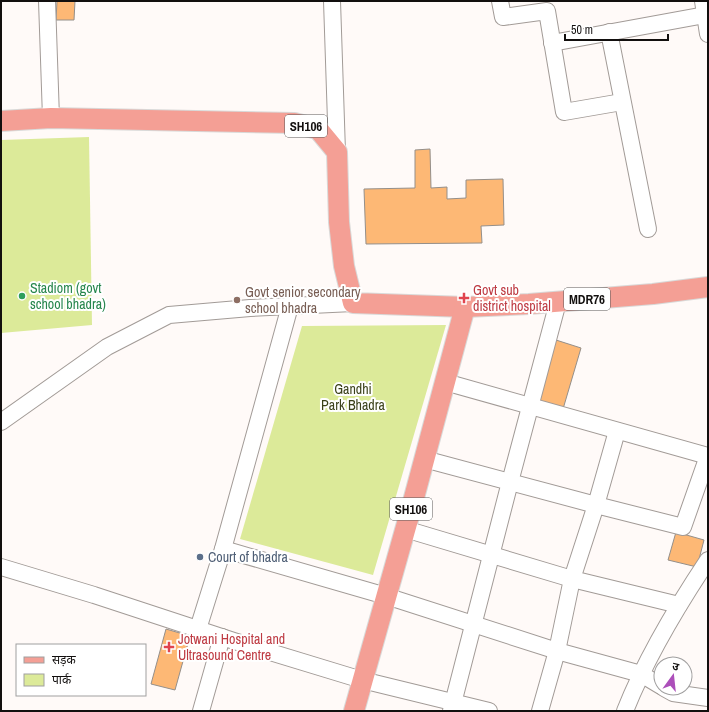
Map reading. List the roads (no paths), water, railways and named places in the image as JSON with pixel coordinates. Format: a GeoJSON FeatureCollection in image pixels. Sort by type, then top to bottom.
{"type":"FeatureCollection","features":[{"type":"Feature","properties":{"kind":"main road","name":"SH106"},"geometry":{"type":"LineString","coordinates":[[1,121],[51,118],[294,123],[318,129],[337,152],[339,222],[344,266],[354,303]]}},
{"type":"Feature","properties":{"kind":"main road","name":"MDR76"},"geometry":{"type":"LineString","coordinates":[[465,307],[558,302],[653,294],[708,287]]}},
{"type":"Feature","properties":{"kind":"main road"},"geometry":{"type":"LineString","coordinates":[[354,303],[465,307]]}},
{"type":"Feature","properties":{"kind":"main road","name":"SH106"},"geometry":{"type":"LineString","coordinates":[[354,711],[465,307]]}},
{"type":"Feature","properties":{"kind":"street"},"geometry":{"type":"LineString","coordinates":[[47,1],[51,118]]}},
{"type":"Feature","properties":{"kind":"street"},"geometry":{"type":"LineString","coordinates":[[332,1],[337,152]]}},
{"type":"Feature","properties":{"kind":"street"},"geometry":{"type":"LineString","coordinates":[[500,1],[503,16],[547,11],[564,112],[622,102]]}},
{"type":"Feature","properties":{"kind":"street"},"geometry":{"type":"LineString","coordinates":[[552,43],[609,32],[704,8],[708,34]]}},
{"type":"Feature","properties":{"kind":"street"},"geometry":{"type":"LineString","coordinates":[[609,32],[648,228]]}},
{"type":"Feature","properties":{"kind":"street"},"geometry":{"type":"LineString","coordinates":[[452,707],[558,302]]}},
{"type":"Feature","properties":{"kind":"street"},"geometry":{"type":"LineString","coordinates":[[1,422],[107,348],[169,315],[354,303]]}},
{"type":"Feature","properties":{"kind":"street"},"geometry":{"type":"LineString","coordinates":[[198,629],[290,306]]}},
{"type":"Feature","properties":{"kind":"street"},"geometry":{"type":"LineString","coordinates":[[424,459],[683,527],[708,456],[445,382]]}},
{"type":"Feature","properties":{"kind":"street"},"geometry":{"type":"LineString","coordinates":[[540,711],[557,651],[572,579],[596,505],[617,431]]}},
{"type":"Feature","properties":{"kind":"street"},"geometry":{"type":"LineString","coordinates":[[405,529],[572,579],[679,605]]}},
{"type":"Feature","properties":{"kind":"street"},"geometry":{"type":"LineString","coordinates":[[222,549],[386,596],[557,651],[641,674],[653,681]]}},
{"type":"Feature","properties":{"kind":"street"},"geometry":{"type":"LineString","coordinates":[[625,711],[641,674],[679,605],[708,560]]}},
{"type":"Feature","properties":{"kind":"street"},"geometry":{"type":"LineString","coordinates":[[1,568],[94,595],[222,637],[452,707],[489,711]]}},
{"type":"Feature","properties":{"kind":"street"},"geometry":{"type":"LineString","coordinates":[[201,711],[222,637]]}},
{"type":"Feature","properties":{"kind":"street"},"geometry":{"type":"LineString","coordinates":[[693,696],[708,698]]}},
{"type":"Feature","properties":{"kind":"place","name":"Stadiom (govt school bhadra)"},"geometry":{"type":"Point","coordinates":[22,296]}},
{"type":"Feature","properties":{"kind":"place","name":"Govt sub district hospital"},"geometry":{"type":"Point","coordinates":[464,298]}},
{"type":"Feature","properties":{"kind":"place","name":"Govt senior secondary school bhadra"},"geometry":{"type":"Point","coordinates":[237,300]}},
{"type":"Feature","properties":{"kind":"place","name":"Court of bhadra"},"geometry":{"type":"Point","coordinates":[200,557]}},
{"type":"Feature","properties":{"kind":"place","name":"Jotwani Hospital and Ultrasound Centre"},"geometry":{"type":"Point","coordinates":[169,647]}},
{"type":"Feature","properties":{"kind":"park label","name":"Gandhi Park Bhadra"},"geometry":{"type":"Point","coordinates":[353,398]}}]}
